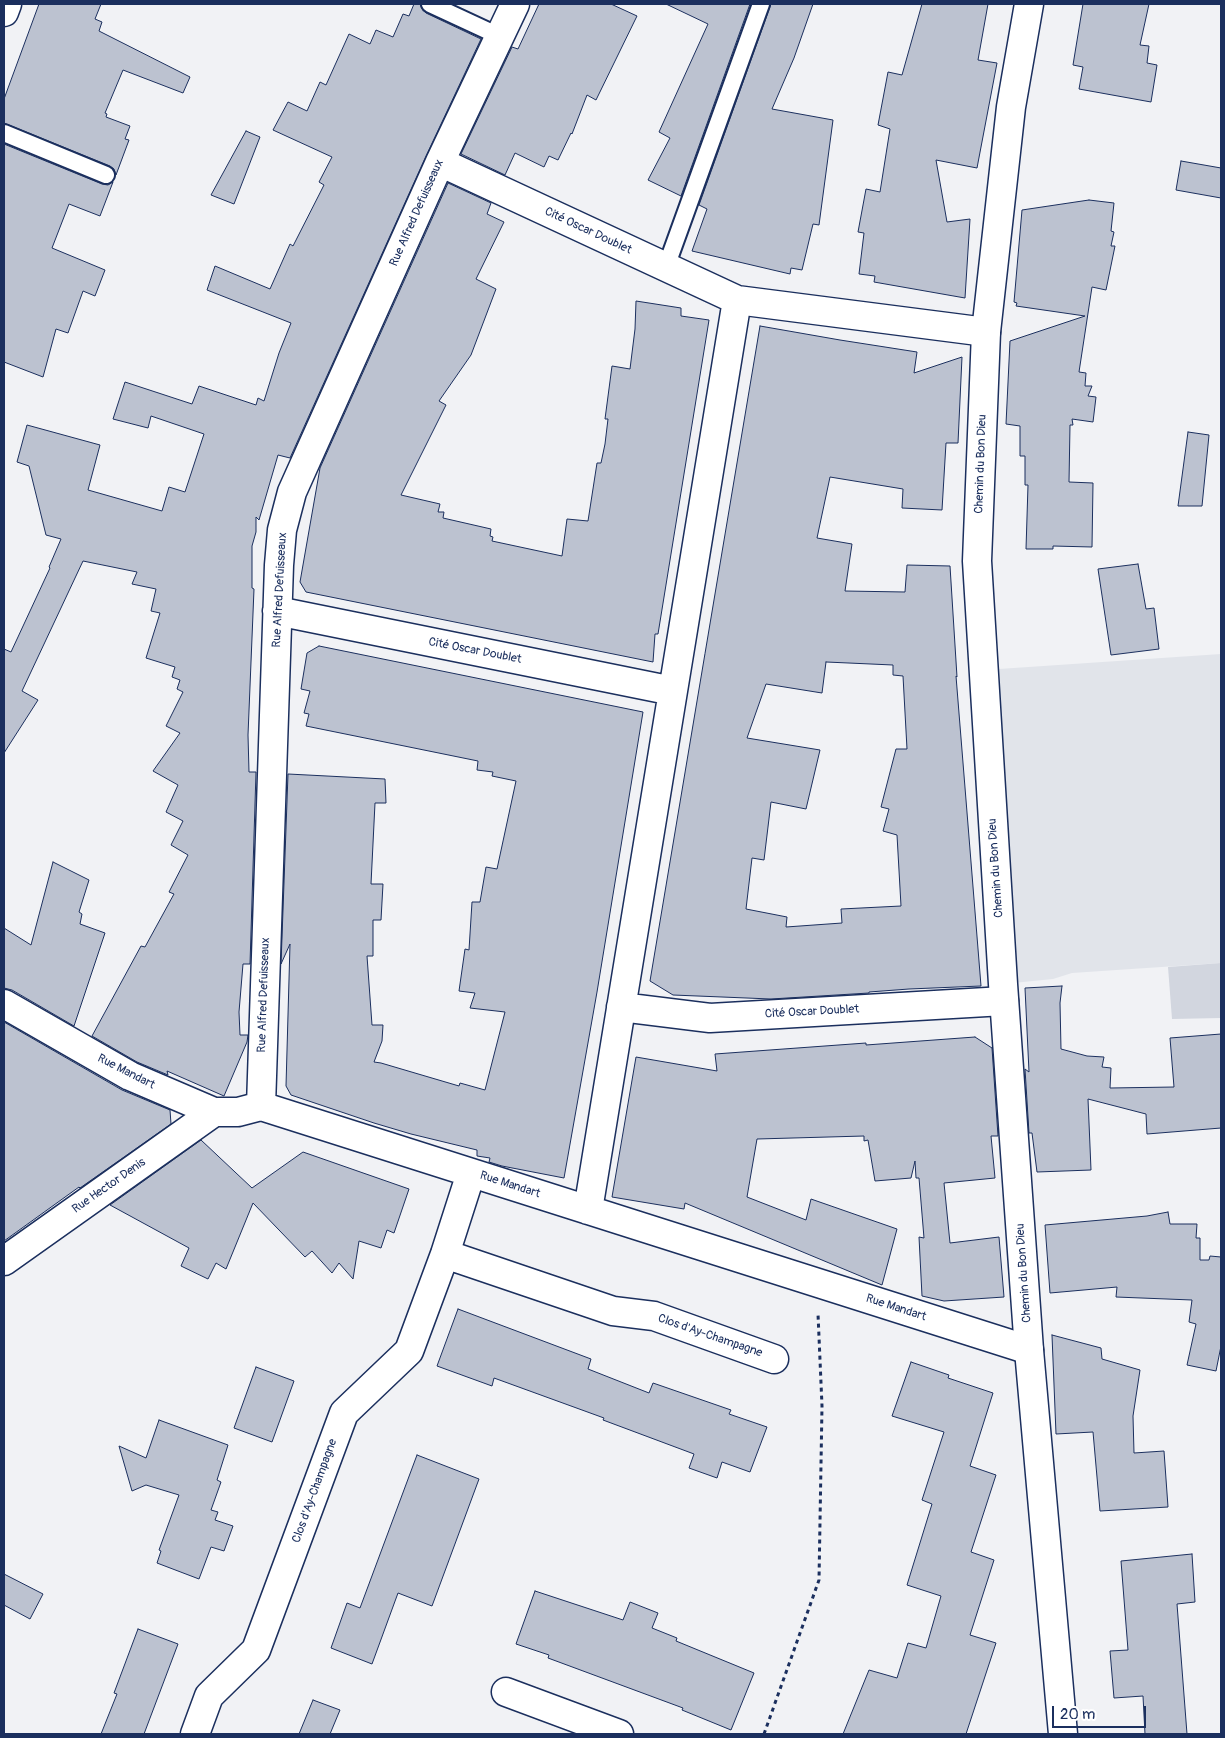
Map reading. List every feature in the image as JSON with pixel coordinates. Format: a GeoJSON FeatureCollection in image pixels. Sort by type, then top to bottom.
{"type":"FeatureCollection","features":[{"type":"Feature","properties":{"kind":"street"},"geometry":{"type":"LineString","coordinates":[[4,12],[7,4]]}},
{"type":"Feature","properties":{"kind":"street","name":"Rue Alfred Defuisseaux"},"geometry":{"type":"LineString","coordinates":[[261,1106],[277,611],[282,530],[292,492],[440,162],[514,4]]}},
{"type":"Feature","properties":{"kind":"street","name":"Chemin du Bon Dieu"},"geometry":{"type":"LineString","coordinates":[[1029,4],[1011,107],[986,332],[977,561],[1004,1001],[1029,1350],[1063,1734]]}},
{"type":"Feature","properties":{"kind":"street","name":"Cité Oscar Doublet"},"geometry":{"type":"LineString","coordinates":[[440,162],[737,300],[986,332]]}},
{"type":"Feature","properties":{"kind":"street"},"geometry":{"type":"LineString","coordinates":[[588,1210],[737,300]]}},
{"type":"Feature","properties":{"kind":"street","name":"Cité Oscar Doublet"},"geometry":{"type":"LineString","coordinates":[[277,611],[673,691]]}},
{"type":"Feature","properties":{"kind":"street","name":"Cité Oscar Doublet"},"geometry":{"type":"LineString","coordinates":[[621,1007],[710,1018],[1004,1001]]}},
{"type":"Feature","properties":{"kind":"street","name":"Rue Mandart"},"geometry":{"type":"LineString","coordinates":[[4,1004],[130,1076],[214,1112],[238,1112],[261,1106],[1029,1350]]}},
{"type":"Feature","properties":{"kind":"street","name":"Rue Hector Denis"},"geometry":{"type":"LineString","coordinates":[[4,1260],[214,1112]]}},
{"type":"Feature","properties":{"kind":"street","name":"Clos d'Ay-Champagne"},"geometry":{"type":"LineString","coordinates":[[195,1734],[209,1696],[256,1650],[344,1413],[409,1351],[445,1254],[471,1173]]}},
{"type":"Feature","properties":{"kind":"street","name":"Clos d'Ay-Champagne"},"geometry":{"type":"LineString","coordinates":[[445,1254],[613,1311],[654,1316],[774,1359]]}},
{"type":"Feature","properties":{"kind":"street"},"geometry":{"type":"LineString","coordinates":[[506,1692],[619,1734]]}},
{"type":"Feature","properties":{"kind":"lane"},"geometry":{"type":"LineString","coordinates":[[430,4],[499,36]]}},
{"type":"Feature","properties":{"kind":"lane"},"geometry":{"type":"LineString","coordinates":[[666,266],[761,4]]}},
{"type":"Feature","properties":{"kind":"lane"},"geometry":{"type":"LineString","coordinates":[[4,133],[106,175]]}},
{"type":"Feature","properties":{"kind":"path"},"geometry":{"type":"LineString","coordinates":[[764,1734],[819,1580],[822,1406],[817,1283]]}},
{"type":"Feature","properties":{"kind":"shaded area"},"geometry":{"type":"Polygon","coordinates":[[[1221,654],[1221,963],[1072,973],[1053,979],[1003,984],[984,670],[1221,654]]]}},
{"type":"Feature","properties":{"kind":"shaded area"},"geometry":{"type":"Polygon","coordinates":[[[1221,963],[1221,1018],[1172,1019],[1168,967],[1221,963]]]}},
{"type":"Feature","properties":{"kind":"building"},"geometry":{"type":"Polygon","coordinates":[[[39,4],[101,4],[95,19],[102,22],[99,31],[190,77],[183,93],[123,70],[105,113],[107,114],[106,117],[130,126],[125,139],[129,140],[116,175],[114,169],[110,166],[4,123],[4,99],[39,4]]]}},
{"type":"Feature","properties":{"kind":"building"},"geometry":{"type":"Polygon","coordinates":[[[414,4],[420,4],[426,13],[481,39],[426,156],[290,458],[278,455],[259,520],[256,517],[256,532],[252,546],[252,588],[254,589],[248,735],[249,772],[256,772],[250,964],[243,964],[239,1012],[240,1035],[248,1035],[247,1042],[224,1096],[167,1071],[168,1075],[137,1062],[92,1036],[141,946],[145,947],[174,894],[169,892],[188,855],[171,845],[183,821],[166,812],[178,785],[153,771],[180,733],[166,726],[183,692],[177,689],[180,680],[172,677],[175,667],[146,658],[160,613],[151,611],[156,589],[132,584],[137,572],[83,561],[22,691],[38,700],[4,753],[4,649],[11,652],[50,568],[61,539],[46,535],[29,466],[17,462],[27,425],[100,445],[88,490],[162,511],[169,487],[185,492],[204,434],[151,416],[148,428],[113,419],[125,382],[192,404],[199,386],[256,405],[258,398],[264,401],[279,353],[291,323],[207,290],[215,266],[270,289],[290,244],[293,246],[324,185],[319,182],[332,157],[273,130],[288,102],[307,111],[320,82],[326,85],[349,34],[370,44],[376,30],[393,37],[403,14],[409,16],[414,4]]]}},
{"type":"Feature","properties":{"kind":"building"},"geometry":{"type":"Polygon","coordinates":[[[539,4],[611,4],[637,16],[596,100],[587,95],[572,134],[558,160],[549,156],[544,167],[515,153],[505,175],[461,154],[512,47],[518,49],[539,4]]]}},
{"type":"Feature","properties":{"kind":"building"},"geometry":{"type":"Polygon","coordinates":[[[666,4],[750,4],[681,196],[648,180],[670,138],[659,132],[708,24],[666,4]]]}},
{"type":"Feature","properties":{"kind":"building"},"geometry":{"type":"Polygon","coordinates":[[[771,4],[813,4],[794,58],[772,109],[833,120],[819,225],[813,224],[802,270],[791,268],[790,274],[692,251],[707,209],[699,205],[771,4]]]}},
{"type":"Feature","properties":{"kind":"building"},"geometry":{"type":"Polygon","coordinates":[[[922,4],[988,4],[978,60],[997,63],[977,168],[936,160],[947,222],[970,219],[965,298],[874,282],[875,276],[859,274],[864,233],[858,232],[866,189],[880,192],[890,129],[878,125],[888,72],[902,75],[922,4]]]}},
{"type":"Feature","properties":{"kind":"building"},"geometry":{"type":"Polygon","coordinates":[[[1083,4],[1149,4],[1140,45],[1149,46],[1147,63],[1157,65],[1151,102],[1079,89],[1083,67],[1073,65],[1083,4]]]}},
{"type":"Feature","properties":{"kind":"building"},"geometry":{"type":"Polygon","coordinates":[[[246,131],[260,137],[234,204],[211,195],[246,131]]]}},
{"type":"Feature","properties":{"kind":"building"},"geometry":{"type":"Polygon","coordinates":[[[4,144],[102,184],[108,185],[113,182],[100,216],[69,204],[52,248],[105,270],[95,296],[83,291],[68,333],[56,329],[43,377],[4,362],[4,144]]]}},
{"type":"Feature","properties":{"kind":"building"},"geometry":{"type":"Polygon","coordinates":[[[1181,161],[1221,168],[1221,198],[1176,190],[1181,161]]]}},
{"type":"Feature","properties":{"kind":"building"},"geometry":{"type":"Polygon","coordinates":[[[448,183],[491,203],[487,214],[504,222],[476,279],[496,289],[471,355],[439,401],[446,405],[401,495],[440,504],[438,512],[444,512],[443,518],[491,529],[490,536],[493,537],[492,541],[562,556],[567,519],[588,521],[597,463],[601,463],[605,444],[608,419],[605,419],[612,366],[630,369],[636,301],[681,308],[681,316],[709,320],[658,634],[655,634],[653,662],[306,592],[300,582],[320,468],[448,183]]]}},
{"type":"Feature","properties":{"kind":"building"},"geometry":{"type":"Polygon","coordinates":[[[1089,200],[1114,203],[1111,231],[1114,232],[1111,246],[1115,246],[1106,290],[1092,287],[1079,372],[1086,373],[1085,386],[1092,386],[1088,396],[1096,397],[1093,422],[1072,419],[1073,425],[1070,425],[1069,482],[1093,483],[1092,547],[1053,546],[1053,549],[1026,549],[1028,485],[1025,485],[1025,456],[1020,456],[1020,426],[1006,424],[1010,341],[1085,316],[1016,306],[1017,303],[1014,302],[1022,210],[1089,200]]]}},
{"type":"Feature","properties":{"kind":"building"},"geometry":{"type":"Polygon","coordinates":[[[760,326],[917,352],[914,373],[962,357],[958,443],[946,443],[942,510],[902,508],[903,489],[830,477],[817,538],[852,544],[845,591],[905,592],[907,565],[950,566],[956,676],[981,986],[771,999],[673,995],[650,981],[760,326]],[[826,662],[822,693],[766,684],[747,738],[820,750],[806,809],[771,802],[764,860],[752,858],[746,909],[787,917],[786,927],[842,923],[841,909],[901,906],[897,835],[883,831],[889,809],[881,807],[896,749],[907,749],[903,676],[893,675],[893,665],[826,662]]]}},
{"type":"Feature","properties":{"kind":"building"},"geometry":{"type":"Polygon","coordinates":[[[1188,432],[1209,435],[1202,506],[1178,506],[1188,432]]]}},
{"type":"Feature","properties":{"kind":"building"},"geometry":{"type":"Polygon","coordinates":[[[1138,564],[1146,609],[1154,608],[1159,649],[1111,655],[1098,569],[1138,564]]]}},
{"type":"Feature","properties":{"kind":"building"},"geometry":{"type":"Polygon","coordinates":[[[319,646],[643,712],[564,1178],[489,1162],[490,1158],[477,1156],[477,1150],[374,1123],[291,1095],[286,1086],[290,944],[281,964],[288,774],[385,779],[386,803],[375,803],[371,884],[383,884],[381,920],[373,920],[373,956],[367,956],[372,1025],[383,1025],[382,1041],[374,1062],[459,1086],[460,1083],[485,1090],[505,1012],[470,1008],[475,993],[459,991],[465,949],[469,950],[472,902],[480,902],[486,867],[497,869],[516,781],[492,776],[493,772],[477,770],[478,761],[306,726],[309,714],[304,713],[310,691],[301,689],[307,653],[319,646]]]}},
{"type":"Feature","properties":{"kind":"building"},"geometry":{"type":"Polygon","coordinates":[[[53,862],[89,880],[79,912],[82,914],[80,924],[105,933],[74,1026],[12,990],[4,988],[4,928],[31,945],[53,862]]]}},
{"type":"Feature","properties":{"kind":"building"},"geometry":{"type":"Polygon","coordinates":[[[1062,986],[1060,1003],[1061,1049],[1087,1056],[1104,1057],[1102,1067],[1111,1068],[1110,1088],[1174,1087],[1170,1038],[1221,1034],[1221,1128],[1147,1134],[1146,1114],[1088,1099],[1091,1170],[1037,1172],[1032,1133],[1029,1133],[1025,1069],[1029,1072],[1025,988],[1062,986]]]}},
{"type":"Feature","properties":{"kind":"building"},"geometry":{"type":"Polygon","coordinates":[[[4,1022],[122,1090],[170,1110],[171,1124],[4,1241],[4,1022]]]}},
{"type":"Feature","properties":{"kind":"building"},"geometry":{"type":"Polygon","coordinates":[[[975,1037],[992,1048],[998,1136],[991,1136],[995,1178],[944,1183],[950,1243],[999,1237],[1004,1297],[944,1301],[922,1296],[919,1237],[924,1238],[919,1178],[916,1178],[915,1161],[911,1178],[875,1181],[868,1140],[864,1141],[864,1136],[757,1139],[747,1197],[806,1220],[811,1199],[897,1229],[882,1285],[685,1203],[684,1209],[612,1197],[636,1057],[717,1071],[715,1054],[975,1037]]]}},
{"type":"Feature","properties":{"kind":"building"},"geometry":{"type":"Polygon","coordinates":[[[201,1140],[252,1188],[303,1152],[409,1189],[394,1233],[387,1230],[381,1248],[359,1241],[353,1279],[339,1263],[332,1273],[312,1251],[305,1257],[253,1203],[226,1269],[216,1263],[208,1279],[181,1266],[189,1248],[110,1205],[201,1140]]]}},
{"type":"Feature","properties":{"kind":"building"},"geometry":{"type":"Polygon","coordinates":[[[1168,1212],[1170,1224],[1197,1224],[1196,1238],[1200,1238],[1200,1260],[1209,1260],[1210,1256],[1221,1257],[1221,1346],[1216,1371],[1187,1365],[1196,1324],[1189,1322],[1192,1300],[1116,1297],[1117,1287],[1050,1293],[1045,1225],[1147,1216],[1168,1212]]]}},
{"type":"Feature","properties":{"kind":"building"},"geometry":{"type":"Polygon","coordinates":[[[458,1309],[591,1359],[588,1369],[649,1393],[653,1383],[731,1410],[729,1414],[767,1427],[750,1472],[722,1462],[717,1478],[689,1468],[694,1454],[603,1420],[604,1418],[494,1378],[492,1386],[437,1366],[458,1309]]]}},
{"type":"Feature","properties":{"kind":"building"},"geometry":{"type":"Polygon","coordinates":[[[1052,1335],[1101,1348],[1102,1359],[1140,1370],[1133,1416],[1134,1453],[1164,1451],[1168,1507],[1100,1511],[1093,1432],[1056,1434],[1052,1335]]]}},
{"type":"Feature","properties":{"kind":"building"},"geometry":{"type":"Polygon","coordinates":[[[911,1362],[949,1375],[948,1378],[993,1393],[970,1466],[996,1475],[971,1552],[994,1560],[970,1635],[996,1643],[966,1734],[843,1734],[869,1670],[897,1678],[908,1643],[926,1648],[941,1596],[907,1585],[932,1504],[922,1500],[944,1432],[892,1416],[911,1362]]]}},
{"type":"Feature","properties":{"kind":"building"},"geometry":{"type":"Polygon","coordinates":[[[256,1367],[294,1381],[272,1442],[234,1428],[256,1367]]]}},
{"type":"Feature","properties":{"kind":"building"},"geometry":{"type":"Polygon","coordinates":[[[159,1420],[228,1445],[217,1480],[221,1482],[211,1510],[218,1512],[215,1520],[233,1526],[224,1551],[211,1547],[199,1579],[157,1563],[161,1551],[159,1550],[179,1495],[146,1485],[132,1491],[119,1446],[146,1458],[159,1420]]]}},
{"type":"Feature","properties":{"kind":"building"},"geometry":{"type":"Polygon","coordinates":[[[417,1455],[479,1479],[432,1606],[398,1593],[372,1664],[331,1648],[347,1603],[360,1608],[417,1455]]]}},
{"type":"Feature","properties":{"kind":"building"},"geometry":{"type":"Polygon","coordinates":[[[1192,1554],[1195,1602],[1177,1604],[1187,1734],[1145,1734],[1143,1696],[1114,1698],[1110,1651],[1128,1650],[1121,1561],[1192,1554]]]}},
{"type":"Feature","properties":{"kind":"building"},"geometry":{"type":"Polygon","coordinates":[[[4,1574],[43,1594],[30,1619],[4,1605],[4,1574]]]}},
{"type":"Feature","properties":{"kind":"building"},"geometry":{"type":"Polygon","coordinates":[[[535,1591],[623,1620],[630,1602],[658,1613],[652,1628],[677,1638],[676,1641],[754,1673],[731,1730],[682,1710],[683,1708],[548,1658],[549,1655],[516,1644],[535,1591]]]}},
{"type":"Feature","properties":{"kind":"building"},"geometry":{"type":"Polygon","coordinates":[[[138,1629],[178,1644],[144,1734],[101,1734],[117,1694],[114,1693],[138,1629]]]}},
{"type":"Feature","properties":{"kind":"building"},"geometry":{"type":"Polygon","coordinates":[[[313,1700],[340,1710],[330,1734],[299,1734],[313,1700]]]}}]}
